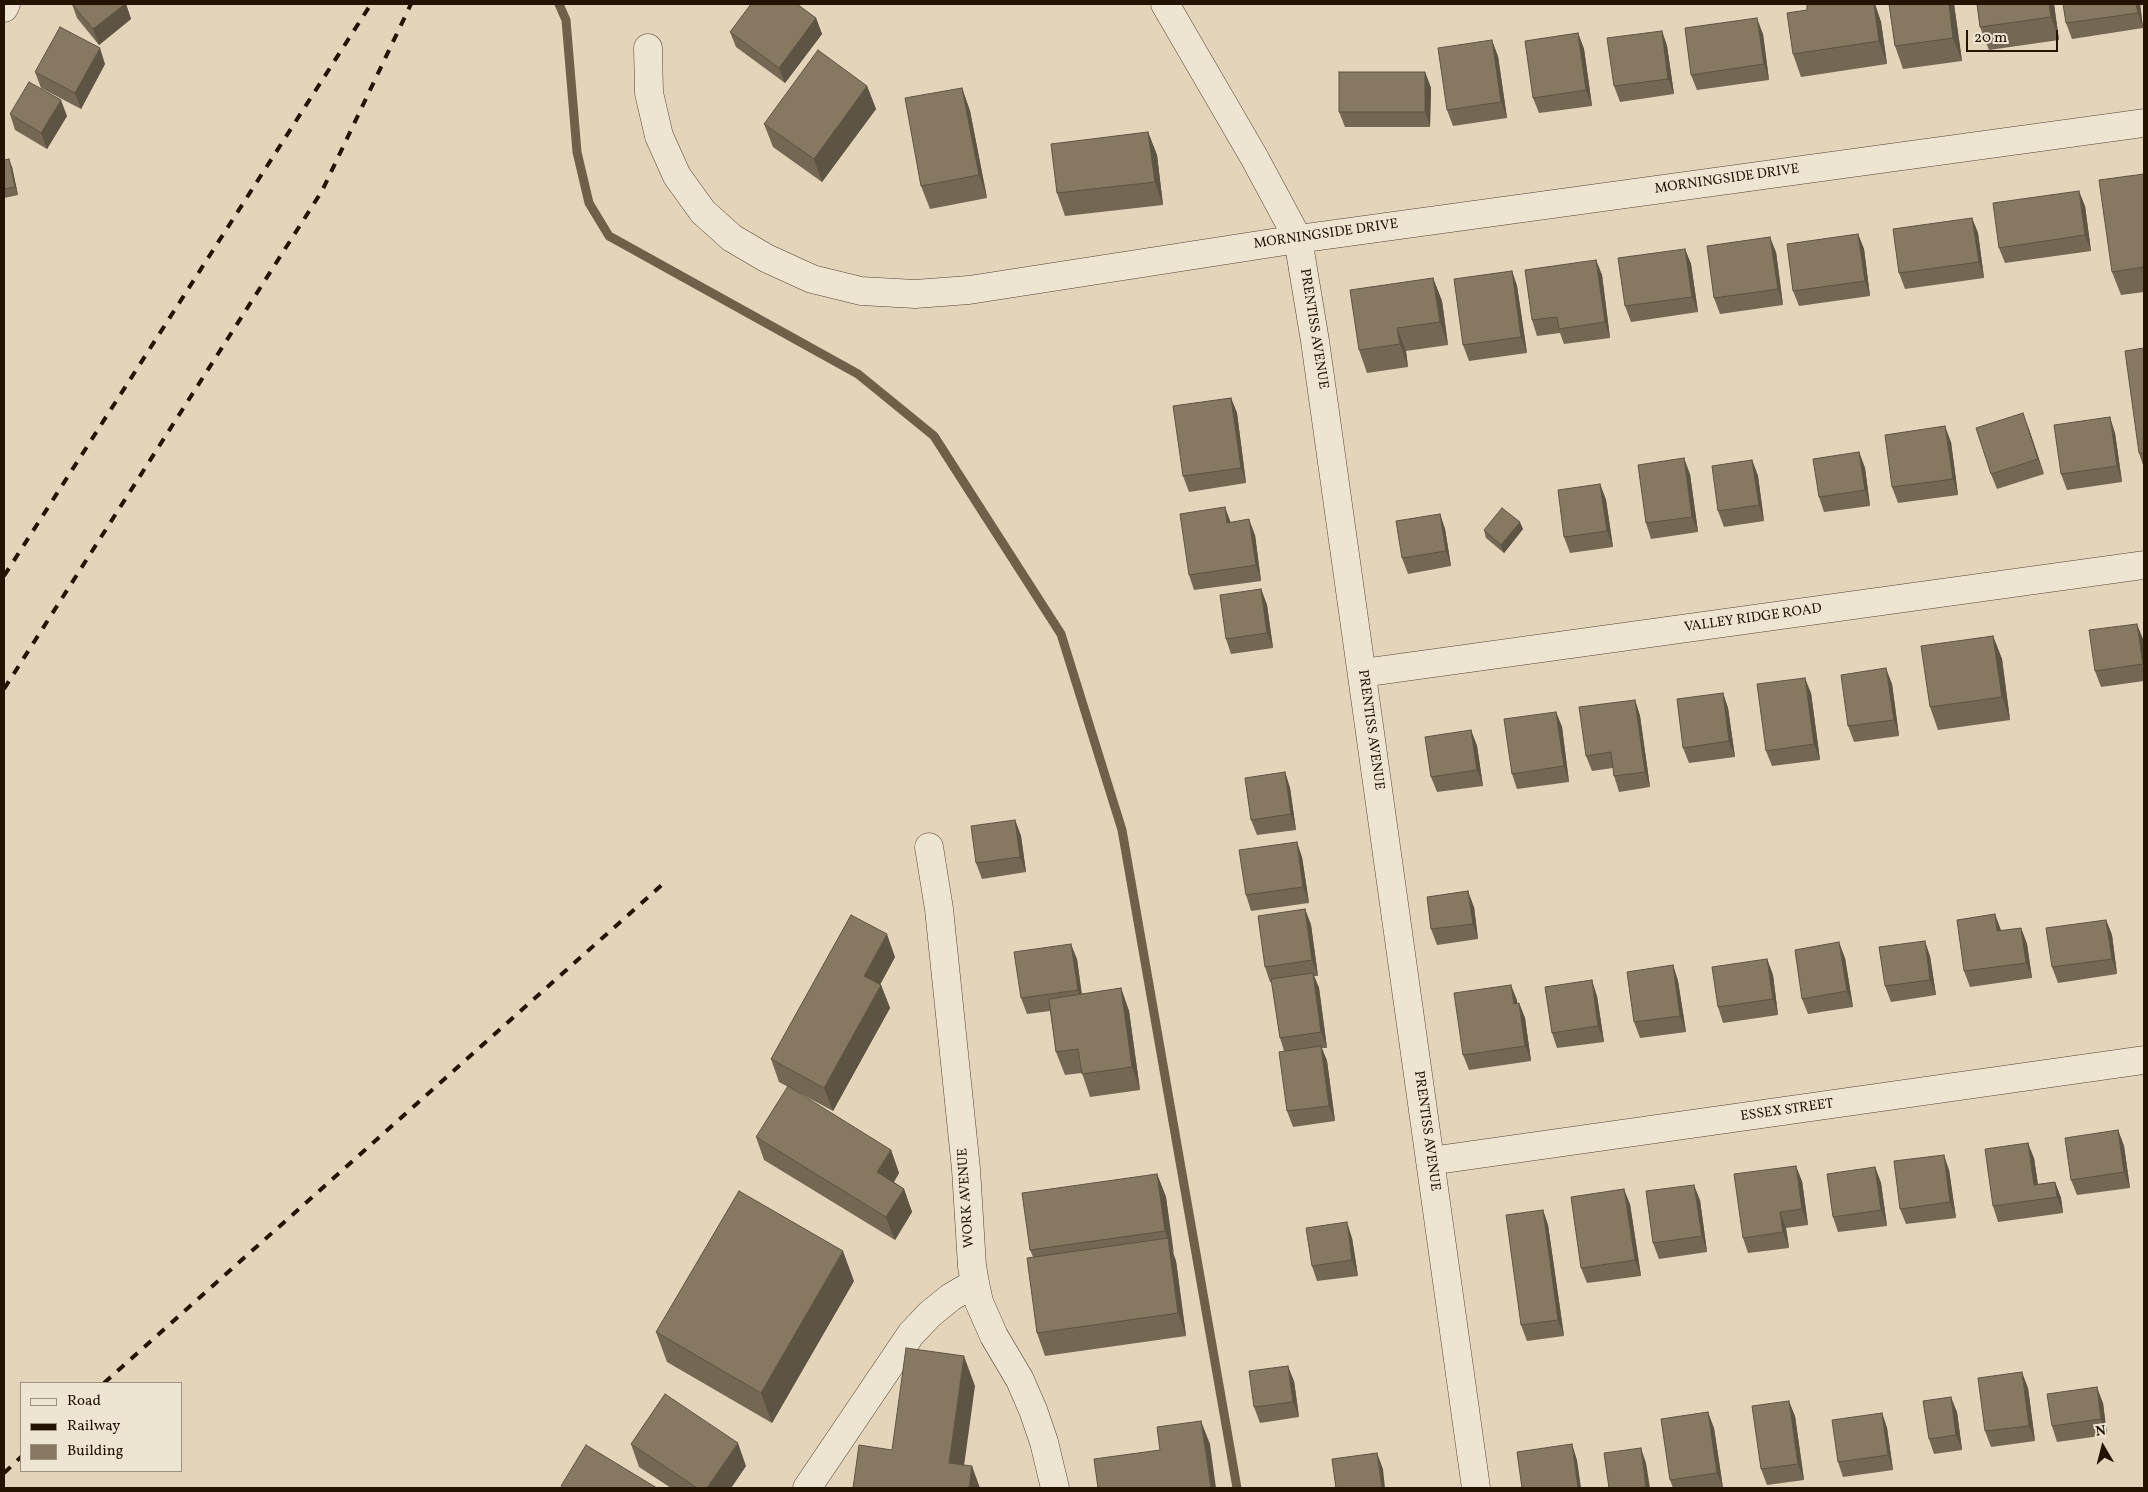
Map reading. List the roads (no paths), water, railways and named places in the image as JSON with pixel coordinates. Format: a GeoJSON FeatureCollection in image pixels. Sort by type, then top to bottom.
{"type":"FeatureCollection","features":[{"type":"Feature","properties":{"kind":"street"},"geometry":{"type":"LineString","coordinates":[[4,8],[6,4]]}},
{"type":"Feature","properties":{"kind":"street","name":"PRENTISS AVENUE"},"geometry":{"type":"LineString","coordinates":[[1165,4],[1254,157],[1298,239],[1315,341],[1476,1488]]}},
{"type":"Feature","properties":{"kind":"street","name":"MORNINGSIDE DRIVE"},"geometry":{"type":"LineString","coordinates":[[648,48],[649,93],[659,136],[677,176],[703,212],[732,238],[766,258],[812,279],[861,292],[915,294],[969,290],[1298,239],[2144,123]]}},
{"type":"Feature","properties":{"kind":"street","name":"VALLEY RIDGE ROAD"},"geometry":{"type":"LineString","coordinates":[[1362,673],[2144,565]]}},
{"type":"Feature","properties":{"kind":"street","name":"WORK AVENUE"},"geometry":{"type":"LineString","coordinates":[[929,847],[939,909],[966,1169],[972,1266],[975,1283],[979,1302],[994,1336],[1020,1380],[1033,1410],[1044,1442],[1054,1488]]}},
{"type":"Feature","properties":{"kind":"street","name":"ESSEX STREET"},"geometry":{"type":"LineString","coordinates":[[1430,1161],[2144,1060]]}},
{"type":"Feature","properties":{"kind":"street"},"geometry":{"type":"LineString","coordinates":[[807,1488],[911,1334],[930,1314],[951,1297],[975,1283]]}},
{"type":"Feature","properties":{"kind":"waterway"},"geometry":{"type":"LineString","coordinates":[[559,4],[566,20],[577,152],[589,203],[609,236],[858,374],[934,436],[1061,634],[1122,830],[1237,1488]]}},
{"type":"Feature","properties":{"kind":"railway"},"geometry":{"type":"LineString","coordinates":[[4,576],[371,4]]}},
{"type":"Feature","properties":{"kind":"railway"},"geometry":{"type":"LineString","coordinates":[[4,689],[322,191],[411,4]]}},
{"type":"Feature","properties":{"kind":"railway"},"geometry":{"type":"LineString","coordinates":[[105,1382],[665,882]]}},
{"type":"Feature","properties":{"kind":"railway"},"geometry":{"type":"LineString","coordinates":[[4,1473],[20,1458]]}}]}
